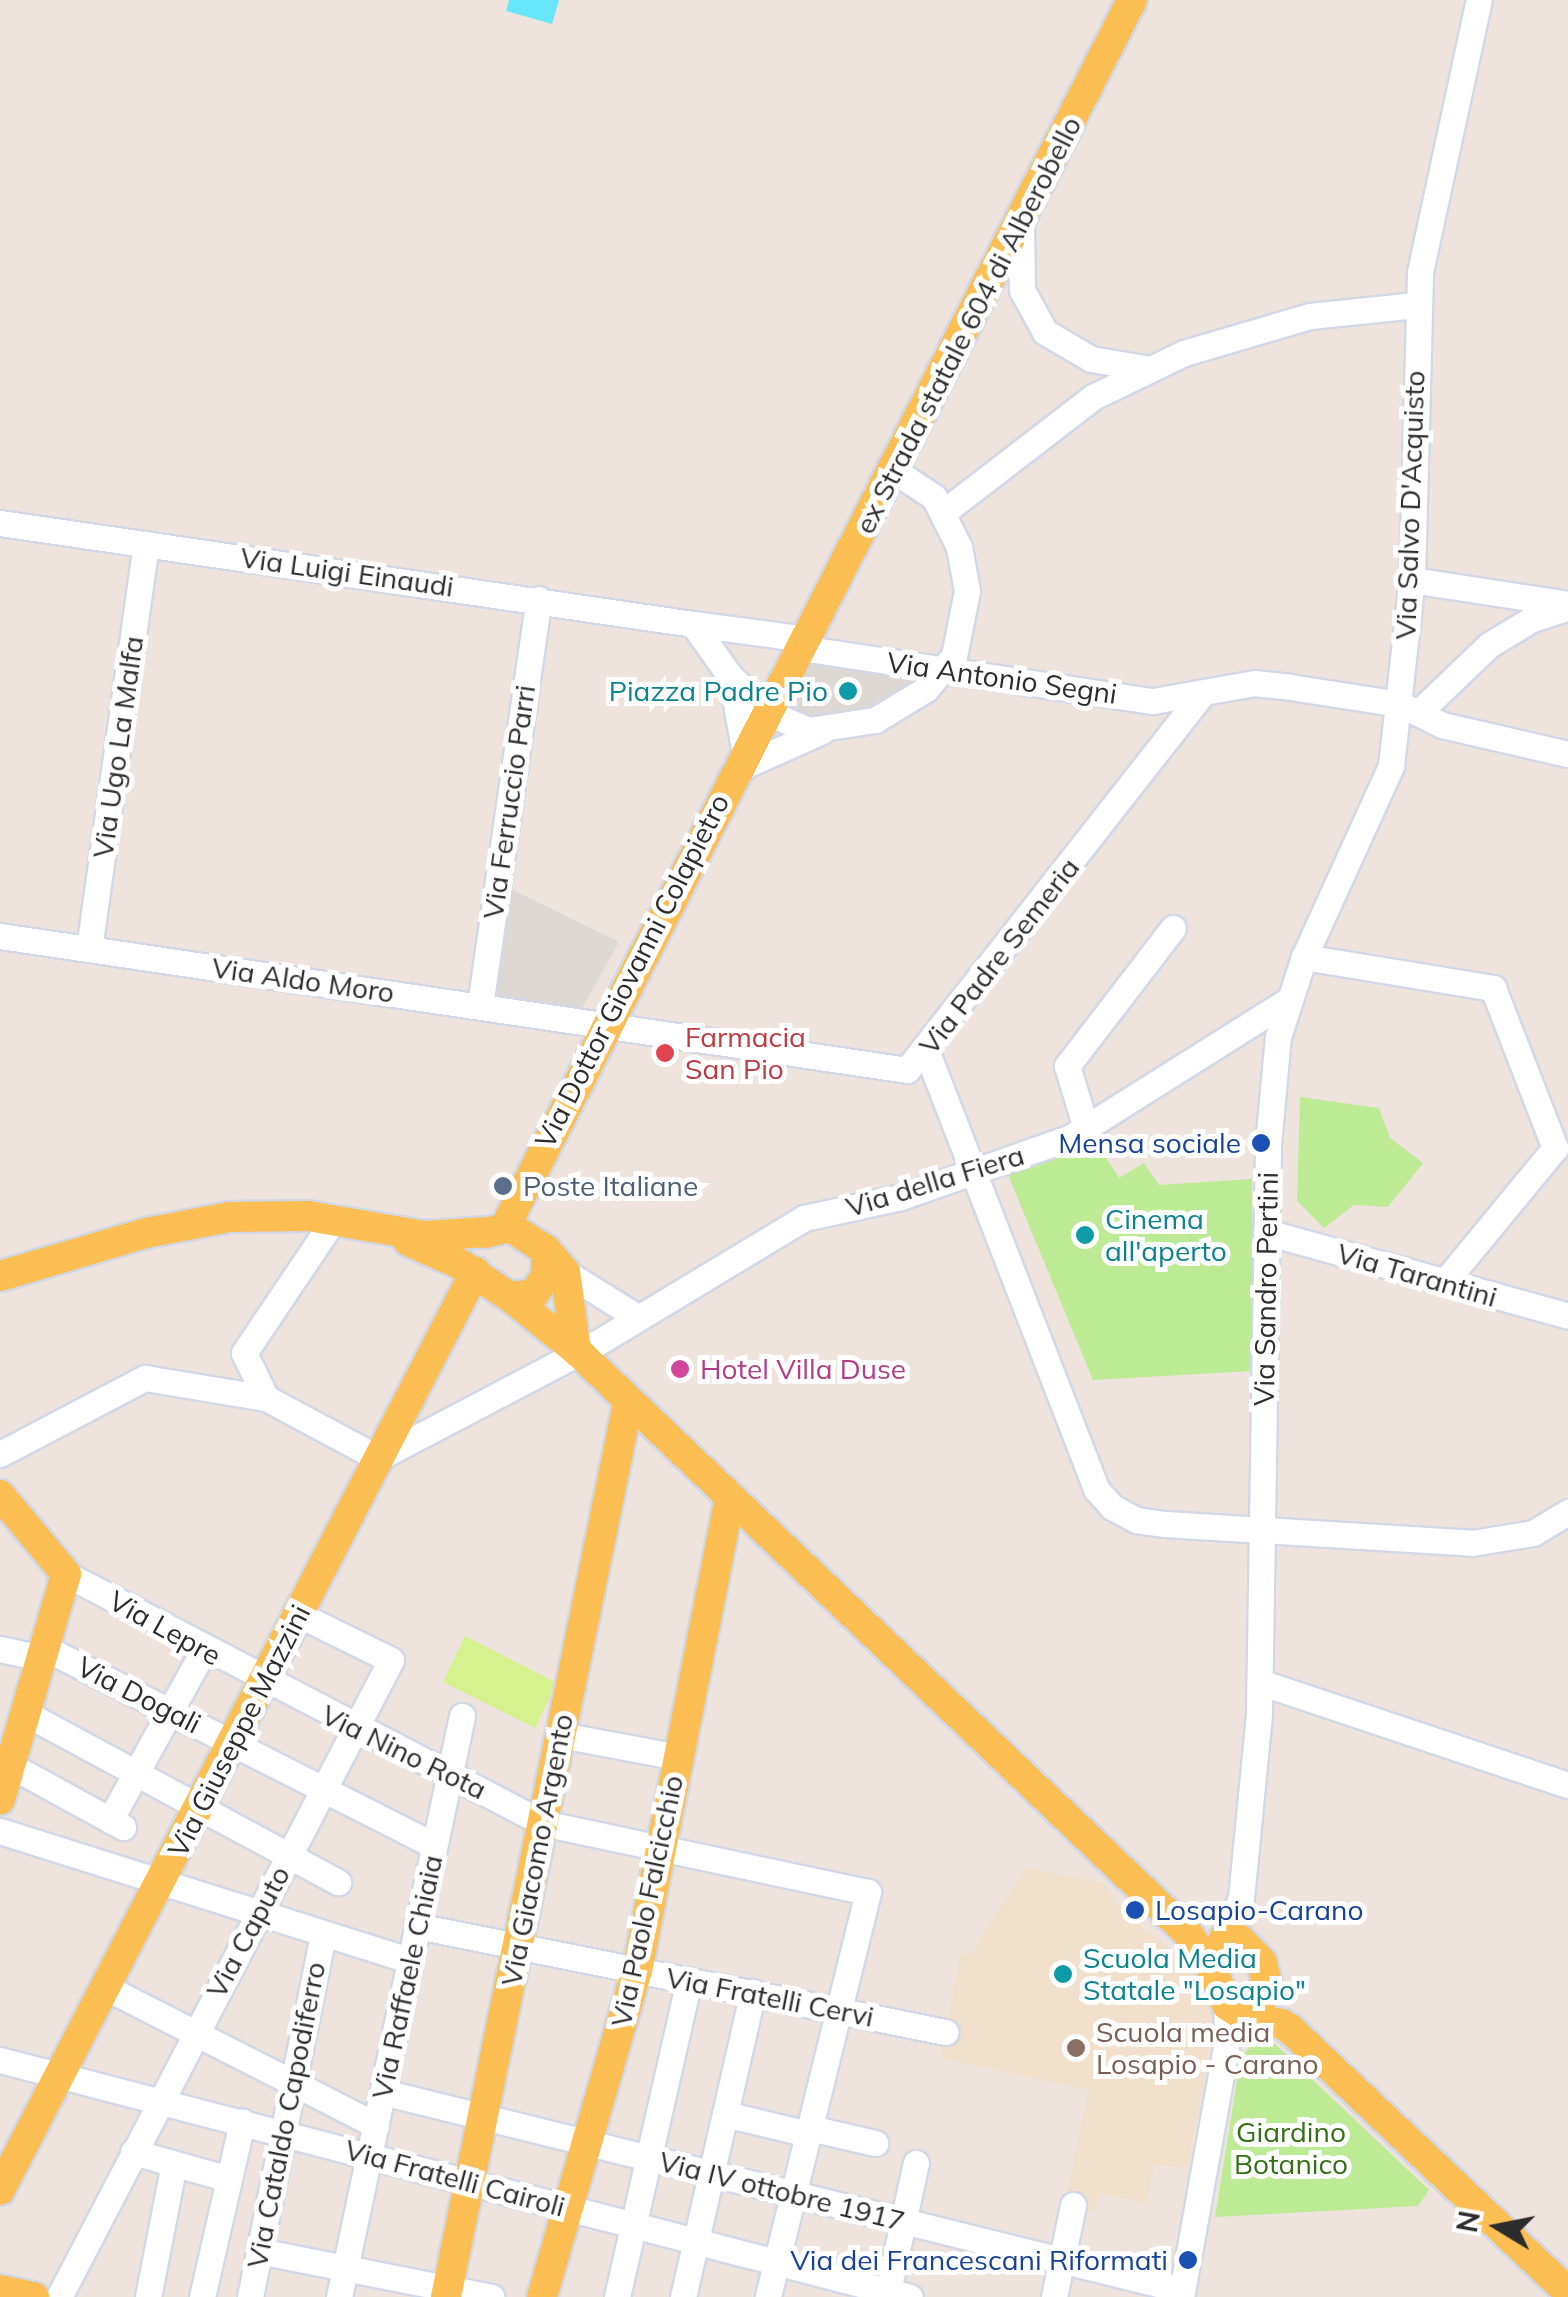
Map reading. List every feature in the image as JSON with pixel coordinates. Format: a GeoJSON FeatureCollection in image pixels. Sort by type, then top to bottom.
{"type":"FeatureCollection","features":[{"type":"Feature","properties":{"kind":"main road","name":"ex Strada statale 604 di Alberobello"},"geometry":{"type":"LineString","coordinates":[[768,712],[1132,0]]}},
{"type":"Feature","properties":{"kind":"main road","name":"Via Dottor Giovanni Colapietro"},"geometry":{"type":"LineString","coordinates":[[475,1272],[474,1254],[496,1230],[768,712]]}},
{"type":"Feature","properties":{"kind":"main road"},"geometry":{"type":"LineString","coordinates":[[0,1276],[202,1220],[257,1214],[334,1219],[444,1237],[496,1230],[556,1262],[576,1350]]}},
{"type":"Feature","properties":{"kind":"main road"},"geometry":{"type":"LineString","coordinates":[[382,1229],[475,1272],[576,1350],[729,1500],[1186,1931],[1219,1951],[1254,1951],[1266,1980],[1269,2021]]}},
{"type":"Feature","properties":{"kind":"main road"},"geometry":{"type":"LineString","coordinates":[[510,1298],[538,1290],[548,1268],[556,1262]]}},
{"type":"Feature","properties":{"kind":"main road","name":"Via Giuseppe Mazzini"},"geometry":{"type":"LineString","coordinates":[[0,2190],[475,1272]]}},
{"type":"Feature","properties":{"kind":"main road","name":"Via Giacomo Argento"},"geometry":{"type":"LineString","coordinates":[[447,2293],[628,1403]]}},
{"type":"Feature","properties":{"kind":"main road"},"geometry":{"type":"LineString","coordinates":[[0,1495],[66,1574],[14,1737],[0,1800]]}},
{"type":"Feature","properties":{"kind":"main road","name":"Via Paolo Falcicchio"},"geometry":{"type":"LineString","coordinates":[[542,2297],[638,1970],[729,1500]]}},
{"type":"Feature","properties":{"kind":"main road"},"geometry":{"type":"LineString","coordinates":[[1219,1951],[1227,2005],[1269,2021],[1568,2292]]}},
{"type":"Feature","properties":{"kind":"main road"},"geometry":{"type":"LineString","coordinates":[[0,2290],[34,2297]]}},
{"type":"Feature","properties":{"kind":"street","name":"Via Salvo D'Acquisto"},"geometry":{"type":"LineString","coordinates":[[1409,709],[1416,305],[1479,0]]}},
{"type":"Feature","properties":{"kind":"street"},"geometry":{"type":"LineString","coordinates":[[1021,222],[1022,290],[1045,332],[1091,359],[1150,369]]}},
{"type":"Feature","properties":{"kind":"street"},"geometry":{"type":"LineString","coordinates":[[945,510],[1053,424],[1150,369],[1234,334],[1342,311],[1416,305]]}},
{"type":"Feature","properties":{"kind":"street"},"geometry":{"type":"LineString","coordinates":[[730,676],[741,762],[822,731],[876,720],[946,671],[963,626],[967,577],[945,510],[926,489],[893,470]]}},
{"type":"Feature","properties":{"kind":"street","name":"Via Luigi Einaudi"},"geometry":{"type":"LineString","coordinates":[[0,523],[540,599],[804,644]]}},
{"type":"Feature","properties":{"kind":"street","name":"Via Ugo La Malfa"},"geometry":{"type":"LineString","coordinates":[[90,949],[146,544]]}},
{"type":"Feature","properties":{"kind":"street"},"geometry":{"type":"LineString","coordinates":[[1412,580],[1568,606]]}},
{"type":"Feature","properties":{"kind":"street","name":"Via Ferruccio Parri"},"geometry":{"type":"LineString","coordinates":[[480,1006],[540,599]]}},
{"type":"Feature","properties":{"kind":"street"},"geometry":{"type":"LineString","coordinates":[[1409,709],[1499,638],[1568,606]]}},
{"type":"Feature","properties":{"kind":"street"},"geometry":{"type":"LineString","coordinates":[[693,624],[730,676],[768,712],[822,731]]}},
{"type":"Feature","properties":{"kind":"street","name":"Via Antonio Segni"},"geometry":{"type":"LineString","coordinates":[[804,644],[946,671],[1153,700],[1254,683],[1409,709],[1568,754]]}},
{"type":"Feature","properties":{"kind":"street","name":"Via Padre Semeria"},"geometry":{"type":"LineString","coordinates":[[606,1024],[908,1070],[1203,694]]}},
{"type":"Feature","properties":{"kind":"street","name":"Via Sandro Pertini"},"geometry":{"type":"LineString","coordinates":[[1242,1898],[1260,1682],[1270,1108],[1287,1001],[1382,794],[1409,709]]}},
{"type":"Feature","properties":{"kind":"street"},"geometry":{"type":"LineString","coordinates":[[1086,1128],[1066,1066],[1173,928]]}},
{"type":"Feature","properties":{"kind":"street","name":"Via Aldo Moro"},"geometry":{"type":"LineString","coordinates":[[0,936],[606,1024]]}},
{"type":"Feature","properties":{"kind":"street"},"geometry":{"type":"LineString","coordinates":[[1304,957],[1493,988],[1555,1148],[1447,1279]]}},
{"type":"Feature","properties":{"kind":"street","name":"Via della Fiera"},"geometry":{"type":"LineString","coordinates":[[378,1458],[637,1317],[804,1218],[976,1173],[1086,1128],[1287,1001]]}},
{"type":"Feature","properties":{"kind":"street"},"geometry":{"type":"LineString","coordinates":[[926,1050],[1096,1489],[1136,1520],[1472,1544],[1533,1533],[1568,1512]]}},
{"type":"Feature","properties":{"kind":"street"},"geometry":{"type":"LineString","coordinates":[[266,1398],[244,1354],[334,1219]]}},
{"type":"Feature","properties":{"kind":"street","name":"Via Tarantini"},"geometry":{"type":"LineString","coordinates":[[1266,1232],[1447,1279],[1472,1293],[1568,1316]]}},
{"type":"Feature","properties":{"kind":"street"},"geometry":{"type":"LineString","coordinates":[[556,1262],[637,1317]]}},
{"type":"Feature","properties":{"kind":"street"},"geometry":{"type":"LineString","coordinates":[[0,1454],[145,1378],[266,1398],[378,1458]]}},
{"type":"Feature","properties":{"kind":"street","name":"Via Lepre"},"geometry":{"type":"LineString","coordinates":[[66,1574],[264,1681]]}},
{"type":"Feature","properties":{"kind":"street","name":"Via Caputo"},"geometry":{"type":"LineString","coordinates":[[59,2297],[391,1660],[298,1614]]}},
{"type":"Feature","properties":{"kind":"street","name":"Via Dogali"},"geometry":{"type":"LineString","coordinates":[[0,1649],[43,1653],[171,1708],[232,1744],[434,1845]]}},
{"type":"Feature","properties":{"kind":"street"},"geometry":{"type":"LineString","coordinates":[[14,1737],[117,1824],[136,1772],[204,1650]]}},
{"type":"Feature","properties":{"kind":"street","name":"Via Nino Rota"},"geometry":{"type":"LineString","coordinates":[[264,1681],[543,1823],[868,1892],[839,2010]]}},
{"type":"Feature","properties":{"kind":"street"},"geometry":{"type":"LineString","coordinates":[[1260,1682],[1568,1784]]}},
{"type":"Feature","properties":{"kind":"street","name":"Via Raffaele Chiaia"},"geometry":{"type":"LineString","coordinates":[[339,2297],[462,1716]]}},
{"type":"Feature","properties":{"kind":"street"},"geometry":{"type":"LineString","coordinates":[[561,1734],[679,1758]]}},
{"type":"Feature","properties":{"kind":"street"},"geometry":{"type":"LineString","coordinates":[[14,1737],[136,1772],[338,1882]]}},
{"type":"Feature","properties":{"kind":"street"},"geometry":{"type":"LineString","coordinates":[[0,1831],[410,1960]]}},
{"type":"Feature","properties":{"kind":"street"},"geometry":{"type":"LineString","coordinates":[[1242,1898],[1254,1951]]}},
{"type":"Feature","properties":{"kind":"street"},"geometry":{"type":"LineString","coordinates":[[1219,1951],[1242,1898]]}},
{"type":"Feature","properties":{"kind":"street","name":"Via Fratelli Cervi"},"geometry":{"type":"LineString","coordinates":[[418,1926],[945,2032]]}},
{"type":"Feature","properties":{"kind":"street","name":"Via Cataldo Capodiferro"},"geometry":{"type":"LineString","coordinates":[[250,2297],[323,1934]]}},
{"type":"Feature","properties":{"kind":"street"},"geometry":{"type":"LineString","coordinates":[[617,2297],[689,1980]]}},
{"type":"Feature","properties":{"kind":"street"},"geometry":{"type":"LineString","coordinates":[[107,1988],[376,2125]]}},
{"type":"Feature","properties":{"kind":"street"},"geometry":{"type":"LineString","coordinates":[[683,2297],[754,1992]]}},
{"type":"Feature","properties":{"kind":"street"},"geometry":{"type":"LineString","coordinates":[[1181,2293],[1226,2048],[1227,2005]]}},
{"type":"Feature","properties":{"kind":"street"},"geometry":{"type":"LineString","coordinates":[[768,2297],[839,2010]]}},
{"type":"Feature","properties":{"kind":"street"},"geometry":{"type":"LineString","coordinates":[[1226,2048],[1269,2021]]}},
{"type":"Feature","properties":{"kind":"street","name":"Via Fratelli Cairoli"},"geometry":{"type":"LineString","coordinates":[[0,2060],[899,2294]]}},
{"type":"Feature","properties":{"kind":"street","name":"Via IV ottobre 1917"},"geometry":{"type":"LineString","coordinates":[[382,2092],[1181,2293]]}},
{"type":"Feature","properties":{"kind":"street"},"geometry":{"type":"LineString","coordinates":[[725,2114],[875,2143]]}},
{"type":"Feature","properties":{"kind":"street"},"geometry":{"type":"LineString","coordinates":[[202,2297],[242,2122]]}},
{"type":"Feature","properties":{"kind":"street"},"geometry":{"type":"LineString","coordinates":[[134,2152],[229,2179]]}},
{"type":"Feature","properties":{"kind":"street"},"geometry":{"type":"LineString","coordinates":[[148,2297],[174,2163]]}},
{"type":"Feature","properties":{"kind":"street"},"geometry":{"type":"LineString","coordinates":[[899,2294],[904,2221],[916,2164]]}},
{"type":"Feature","properties":{"kind":"street"},"geometry":{"type":"LineString","coordinates":[[1054,2297],[1074,2205]]}},
{"type":"Feature","properties":{"kind":"street"},"geometry":{"type":"LineString","coordinates":[[259,2250],[447,2293],[492,2297]]}},
{"type":"Feature","properties":{"kind":"shaded area","name":"Piazza Padre Pio"},"geometry":{"type":"Polygon","coordinates":[[[814,663],[902,674],[915,678],[915,687],[832,723],[781,713],[799,667],[814,663]]]}},
{"type":"Feature","properties":{"kind":"shaded area"},"geometry":{"type":"Polygon","coordinates":[[[505,886],[619,942],[580,1012],[490,999],[505,886]]]}},
{"type":"Feature","properties":{"kind":"shaded area","name":"Scuola media Losapio - Carano"},"geometry":{"type":"Polygon","coordinates":[[[1026,1867],[1105,1884],[1117,1906],[1184,1961],[1217,2007],[1188,2168],[1155,2164],[1146,2203],[1099,2193],[1094,2212],[1064,2205],[1089,2090],[940,2058],[961,1953],[970,1955],[1026,1867]]]}},
{"type":"Feature","properties":{"kind":"green space"},"geometry":{"type":"Polygon","coordinates":[[[1300,1097],[1379,1108],[1390,1138],[1423,1163],[1388,1207],[1354,1205],[1324,1228],[1297,1201],[1300,1097]]]}},
{"type":"Feature","properties":{"kind":"green space"},"geometry":{"type":"Polygon","coordinates":[[[1096,1142],[1119,1178],[1144,1163],[1159,1185],[1252,1179],[1253,1371],[1093,1380],[1008,1175],[1096,1142]]]}},
{"type":"Feature","properties":{"kind":"green space"},"geometry":{"type":"Polygon","coordinates":[[[465,1636],[557,1683],[535,1728],[443,1682],[465,1636]]]}},
{"type":"Feature","properties":{"kind":"green space","name":"Giardino Botanico"},"geometry":{"type":"Polygon","coordinates":[[[1255,2043],[1275,2044],[1429,2190],[1418,2206],[1215,2217],[1241,2056],[1255,2043]]]}},
{"type":"Feature","properties":{"kind":"water"},"geometry":{"type":"Polygon","coordinates":[[[509,0],[559,0],[552,24],[506,11],[509,0]]]}},
{"type":"Feature","properties":{"kind":"place","name":"Piazza Padre Pio"},"geometry":{"type":"Point","coordinates":[848,691]}},
{"type":"Feature","properties":{"kind":"place","name":"Farmacia San Pio"},"geometry":{"type":"Point","coordinates":[665,1053]}},
{"type":"Feature","properties":{"kind":"place","name":"Mensa sociale"},"geometry":{"type":"Point","coordinates":[1261,1143]}},
{"type":"Feature","properties":{"kind":"place","name":"Poste Italiane"},"geometry":{"type":"Point","coordinates":[503,1186]}},
{"type":"Feature","properties":{"kind":"place","name":"Cinema all'aperto"},"geometry":{"type":"Point","coordinates":[1085,1235]}},
{"type":"Feature","properties":{"kind":"place","name":"Hotel Villa Duse"},"geometry":{"type":"Point","coordinates":[680,1369]}},
{"type":"Feature","properties":{"kind":"place","name":"Losapio-Carano"},"geometry":{"type":"Point","coordinates":[1135,1910]}},
{"type":"Feature","properties":{"kind":"place","name":"Scuola Media Statale \"Losapio\""},"geometry":{"type":"Point","coordinates":[1063,1974]}},
{"type":"Feature","properties":{"kind":"place","name":"Scuola media Losapio - Carano"},"geometry":{"type":"Point","coordinates":[1076,2048]}},
{"type":"Feature","properties":{"kind":"place","name":"Via dei Francescani Riformati"},"geometry":{"type":"Point","coordinates":[1188,2260]}}]}
